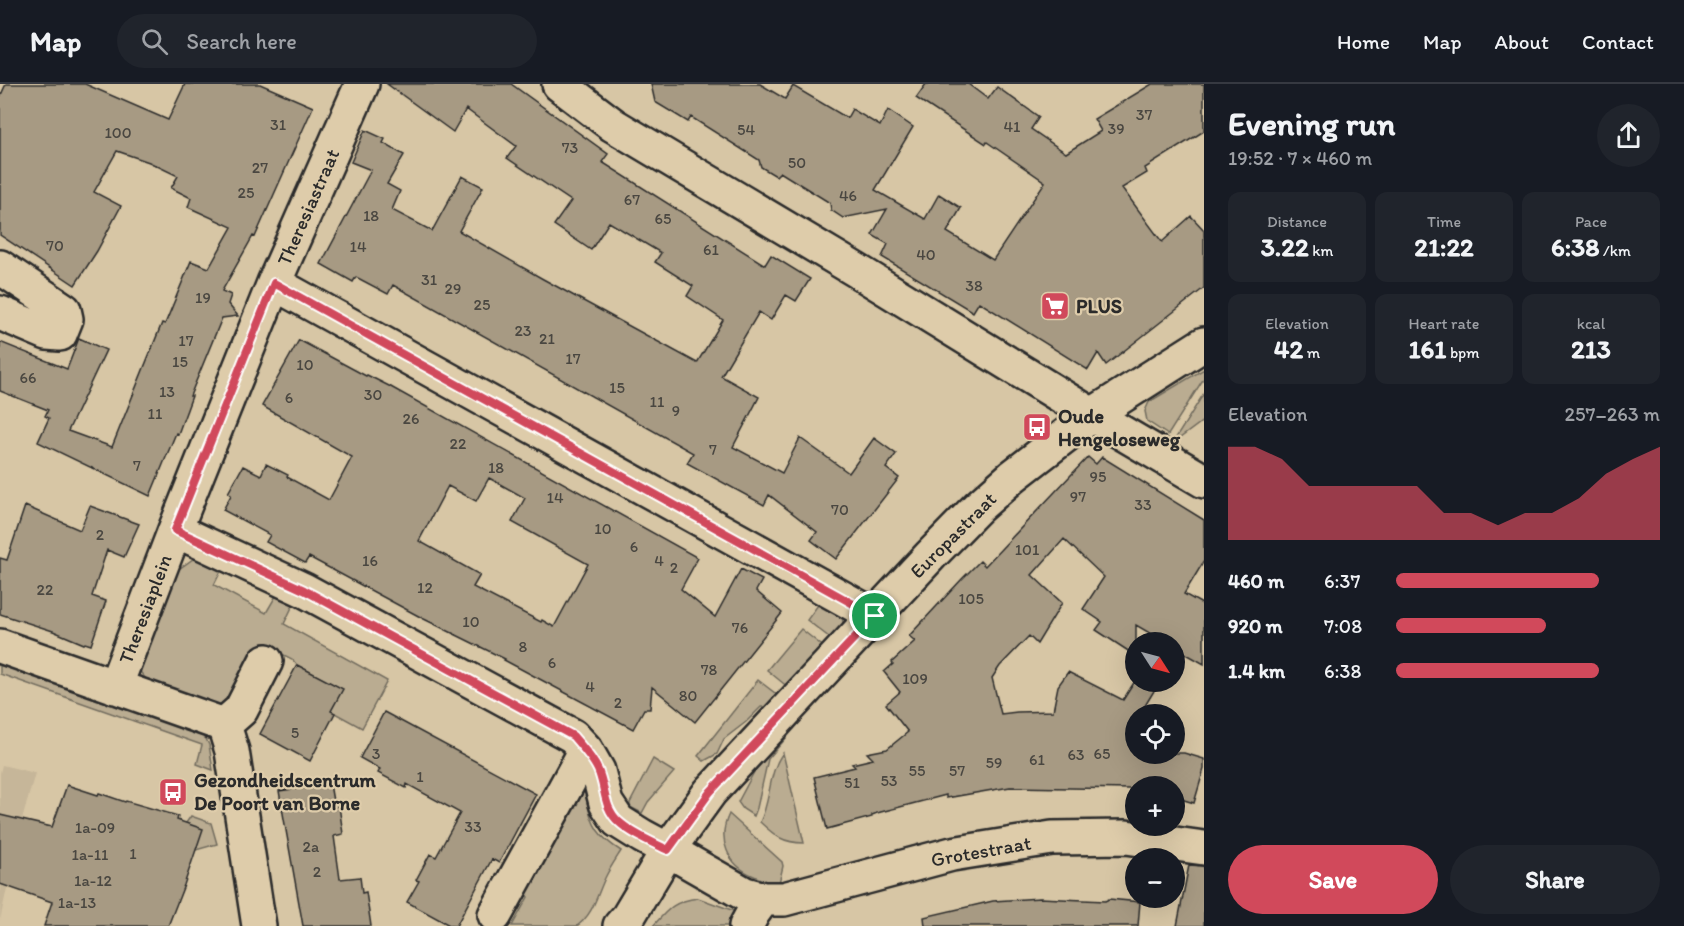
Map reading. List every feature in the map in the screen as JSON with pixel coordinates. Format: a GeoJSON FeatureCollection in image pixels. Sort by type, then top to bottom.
{"type":"FeatureCollection","features":[{"type":"Feature","properties":{"kind":"street","name":"Theresiastraat"},"geometry":{"type":"LineString","coordinates":[[175,530],[274,283],[362,84]]}},
{"type":"Feature","properties":{"kind":"street"},"geometry":{"type":"LineString","coordinates":[[559,84],[614,125],[1204,481]]}},
{"type":"Feature","properties":{"kind":"street"},"geometry":{"type":"LineString","coordinates":[[0,267],[64,310],[66,319],[60,334],[47,333],[0,313]]}},
{"type":"Feature","properties":{"kind":"street"},"geometry":{"type":"LineString","coordinates":[[274,283],[875,616]]}},
{"type":"Feature","properties":{"kind":"street","name":"Europastraat"},"geometry":{"type":"LineString","coordinates":[[668,850],[710,792],[978,507],[1013,476],[1092,415],[1204,344]]}},
{"type":"Feature","properties":{"kind":"street"},"geometry":{"type":"LineString","coordinates":[[175,530],[304,590],[573,736],[586,750],[495,915]]}},
{"type":"Feature","properties":{"kind":"street","name":"Theresiaplein"},"geometry":{"type":"LineString","coordinates":[[115,687],[175,530]]}},
{"type":"Feature","properties":{"kind":"street"},"geometry":{"type":"LineString","coordinates":[[0,646],[224,725]]}},
{"type":"Feature","properties":{"kind":"street"},"geometry":{"type":"LineString","coordinates":[[224,725],[241,710],[266,661]]}},
{"type":"Feature","properties":{"kind":"street"},"geometry":{"type":"LineString","coordinates":[[224,725],[232,751],[259,926]]}},
{"type":"Feature","properties":{"kind":"street","name":"Grotestraat"},"geometry":{"type":"LineString","coordinates":[[586,750],[598,771],[606,803],[618,821],[745,894],[754,913],[784,899],[952,854],[1052,838],[1126,837],[1204,848]]}},
{"type":"Feature","properties":{"kind":"street"},"geometry":{"type":"LineString","coordinates":[[620,926],[628,917],[668,850]]}},
{"type":"Feature","properties":{"kind":"shaded area"},"geometry":{"type":"Polygon","coordinates":[[[1204,369],[1204,378],[1168,435],[1147,421],[1145,411],[1149,402],[1204,369]]]}},
{"type":"Feature","properties":{"kind":"shaded area"},"geometry":{"type":"Polygon","coordinates":[[[1204,393],[1204,420],[1174,441],[1204,393]]]}},
{"type":"Feature","properties":{"kind":"shaded area"},"geometry":{"type":"Polygon","coordinates":[[[204,558],[224,565],[214,585],[266,613],[277,594],[294,603],[284,624],[387,681],[362,728],[331,711],[342,689],[297,665],[292,659],[280,653],[233,705],[222,708],[146,679],[137,668],[172,574],[193,559],[204,558]]]}},
{"type":"Feature","properties":{"kind":"shaded area"},"geometry":{"type":"Polygon","coordinates":[[[823,598],[842,617],[842,628],[834,641],[807,620],[823,598]]]}},
{"type":"Feature","properties":{"kind":"shaded area"},"geometry":{"type":"Polygon","coordinates":[[[801,629],[825,648],[789,688],[767,670],[801,629]]]}},
{"type":"Feature","properties":{"kind":"shaded area"},"geometry":{"type":"Polygon","coordinates":[[[0,663],[205,737],[209,745],[213,770],[197,764],[202,745],[0,674],[0,663]]]}},
{"type":"Feature","properties":{"kind":"shaded area"},"geometry":{"type":"Polygon","coordinates":[[[758,680],[780,697],[772,707],[761,707],[724,739],[717,754],[704,761],[698,756],[758,680]]]}},
{"type":"Feature","properties":{"kind":"shaded area"},"geometry":{"type":"Polygon","coordinates":[[[797,718],[800,722],[768,759],[754,816],[743,809],[738,802],[762,757],[797,718]]]}},
{"type":"Feature","properties":{"kind":"shaded area"},"geometry":{"type":"Polygon","coordinates":[[[783,753],[804,843],[790,842],[780,838],[760,822],[775,769],[783,753]]]}},
{"type":"Feature","properties":{"kind":"shaded area"},"geometry":{"type":"Polygon","coordinates":[[[653,759],[674,772],[648,802],[642,813],[630,807],[630,803],[653,759]]]}},
{"type":"Feature","properties":{"kind":"shaded area"},"geometry":{"type":"Polygon","coordinates":[[[2,765],[35,773],[0,920],[0,773],[2,765]]]}},
{"type":"Feature","properties":{"kind":"shaded area"},"geometry":{"type":"Polygon","coordinates":[[[583,784],[594,824],[607,841],[621,851],[606,876],[591,910],[577,926],[512,926],[528,897],[522,894],[583,784]]]}},
{"type":"Feature","properties":{"kind":"shaded area"},"geometry":{"type":"Polygon","coordinates":[[[729,814],[782,862],[779,883],[765,881],[745,871],[731,858],[724,833],[729,814]]]}},
{"type":"Feature","properties":{"kind":"shaded area"},"geometry":{"type":"Polygon","coordinates":[[[191,816],[211,823],[217,844],[194,849],[186,823],[191,816]]]}},
{"type":"Feature","properties":{"kind":"shaded area"},"geometry":{"type":"Polygon","coordinates":[[[698,898],[740,913],[734,926],[653,926],[672,907],[683,901],[698,898]]]}},
{"type":"Feature","properties":{"kind":"building"},"geometry":{"type":"Polygon","coordinates":[[[6,84],[85,84],[168,120],[185,84],[260,84],[313,107],[255,237],[253,236],[222,291],[231,295],[228,304],[238,316],[222,318],[190,396],[192,396],[178,434],[176,433],[150,496],[38,442],[49,418],[45,416],[48,410],[0,391],[0,342],[67,369],[79,338],[106,350],[68,431],[112,447],[162,323],[165,324],[191,261],[209,268],[232,227],[188,207],[191,198],[171,188],[178,176],[149,162],[117,151],[94,192],[121,206],[97,251],[75,285],[0,235],[0,97],[6,84]]]}},
{"type":"Feature","properties":{"kind":"building"},"geometry":{"type":"Polygon","coordinates":[[[387,84],[511,84],[608,154],[602,162],[765,265],[771,255],[810,279],[796,301],[786,295],[771,320],[759,312],[721,376],[759,397],[733,447],[782,473],[800,438],[849,473],[874,438],[896,454],[886,468],[899,478],[836,559],[811,540],[817,532],[769,495],[764,505],[687,463],[693,453],[393,285],[388,294],[356,277],[353,282],[321,264],[371,170],[351,162],[365,130],[385,139],[383,143],[404,155],[387,184],[400,191],[392,210],[432,231],[462,176],[483,187],[459,231],[543,279],[697,363],[723,320],[687,296],[693,286],[655,262],[661,253],[609,222],[591,250],[554,225],[571,201],[507,158],[516,146],[466,109],[453,132],[387,84]]]}},
{"type":"Feature","properties":{"kind":"building"},"geometry":{"type":"Polygon","coordinates":[[[651,84],[760,84],[785,99],[793,86],[847,118],[852,109],[880,126],[888,110],[913,127],[875,190],[925,219],[939,194],[961,208],[947,232],[993,260],[1045,182],[987,142],[986,144],[916,98],[926,84],[968,84],[988,99],[997,87],[1039,117],[1031,129],[1066,153],[1101,131],[1094,119],[1152,84],[1204,84],[1204,131],[1145,168],[1147,173],[1122,188],[1162,242],[1191,216],[1204,230],[1204,288],[1106,365],[1098,353],[1088,370],[979,302],[973,312],[882,257],[888,244],[872,235],[887,209],[843,218],[831,210],[830,203],[780,172],[776,176],[761,167],[759,160],[691,117],[688,122],[655,102],[651,84]]]}},
{"type":"Feature","properties":{"kind":"building"},"geometry":{"type":"Polygon","coordinates":[[[299,340],[389,386],[698,558],[681,589],[715,617],[741,569],[762,580],[756,591],[782,613],[695,722],[652,687],[650,709],[644,709],[633,729],[505,659],[424,619],[309,557],[305,563],[266,542],[270,535],[223,510],[231,495],[228,493],[243,466],[261,475],[266,464],[329,500],[352,457],[262,406],[299,340]],[[489,478],[476,501],[448,486],[419,541],[480,575],[473,587],[554,627],[588,564],[512,522],[525,498],[489,478]]]}},
{"type":"Feature","properties":{"kind":"building"},"geometry":{"type":"Polygon","coordinates":[[[1088,457],[1096,464],[1102,457],[1204,520],[1204,561],[1184,594],[1204,605],[1204,664],[1185,653],[1185,632],[1148,632],[1136,625],[1136,632],[1125,632],[1125,649],[1096,630],[1102,622],[1083,609],[1104,577],[1064,539],[1032,575],[1062,603],[1037,644],[1029,636],[1000,666],[992,678],[1001,714],[1053,711],[1058,686],[1068,672],[1123,700],[1128,692],[1153,692],[1146,704],[1125,704],[1125,764],[1185,764],[1185,753],[1204,759],[1204,769],[1194,803],[1185,800],[1185,776],[1125,776],[1125,789],[1010,787],[946,798],[946,795],[827,829],[814,777],[855,767],[852,764],[873,759],[867,753],[887,749],[908,732],[886,704],[900,692],[884,672],[915,641],[909,636],[962,579],[980,561],[985,566],[1088,457]]]}},
{"type":"Feature","properties":{"kind":"building"},"geometry":{"type":"Polygon","coordinates":[[[25,506],[80,530],[90,506],[139,524],[124,557],[107,550],[92,596],[106,601],[91,645],[0,614],[0,558],[7,560],[25,506]]]}},
{"type":"Feature","properties":{"kind":"building"},"geometry":{"type":"Polygon","coordinates":[[[297,665],[343,689],[331,711],[335,713],[310,761],[260,734],[297,665]]]}},
{"type":"Feature","properties":{"kind":"building"},"geometry":{"type":"Polygon","coordinates":[[[384,712],[536,794],[499,863],[492,859],[456,926],[451,926],[407,902],[430,854],[436,857],[460,813],[407,784],[406,788],[378,773],[380,769],[360,758],[384,712]]]}},
{"type":"Feature","properties":{"kind":"building"},"geometry":{"type":"Polygon","coordinates":[[[330,784],[334,807],[339,806],[343,834],[334,836],[340,879],[360,877],[362,893],[366,892],[371,926],[303,926],[279,791],[330,784]]]}},
{"type":"Feature","properties":{"kind":"building"},"geometry":{"type":"Polygon","coordinates":[[[67,785],[178,816],[177,820],[203,829],[168,926],[44,926],[52,902],[0,884],[0,815],[52,827],[67,785]]]}},
{"type":"Feature","properties":{"kind":"building"},"geometry":{"type":"Polygon","coordinates":[[[1189,865],[1204,866],[1204,926],[1177,926],[1181,908],[1185,908],[1185,885],[1189,865]]]}},
{"type":"Feature","properties":{"kind":"building"},"geometry":{"type":"Polygon","coordinates":[[[1040,898],[1125,901],[1125,908],[1140,908],[1138,926],[925,926],[924,917],[993,901],[1040,898]]]}},
{"type":"Feature","properties":{"kind":"place","name":"PLUS"},"geometry":{"type":"Point","coordinates":[1055,306]}},
{"type":"Feature","properties":{"kind":"place","name":"Oude Hengeloseweg"},"geometry":{"type":"Point","coordinates":[1037,427]}},
{"type":"Feature","properties":{"kind":"place","name":"Gezondheidscentrum De Poort van Borne"},"geometry":{"type":"Point","coordinates":[173,792]}},
{"type":"Feature","properties":{"kind":"route"},"geometry":{"type":"LineString","coordinates":[[274,283],[875,616],[710,792],[668,850],[618,821],[606,803],[598,771],[586,750],[573,736],[304,590],[175,530],[274,283]]}}]}
